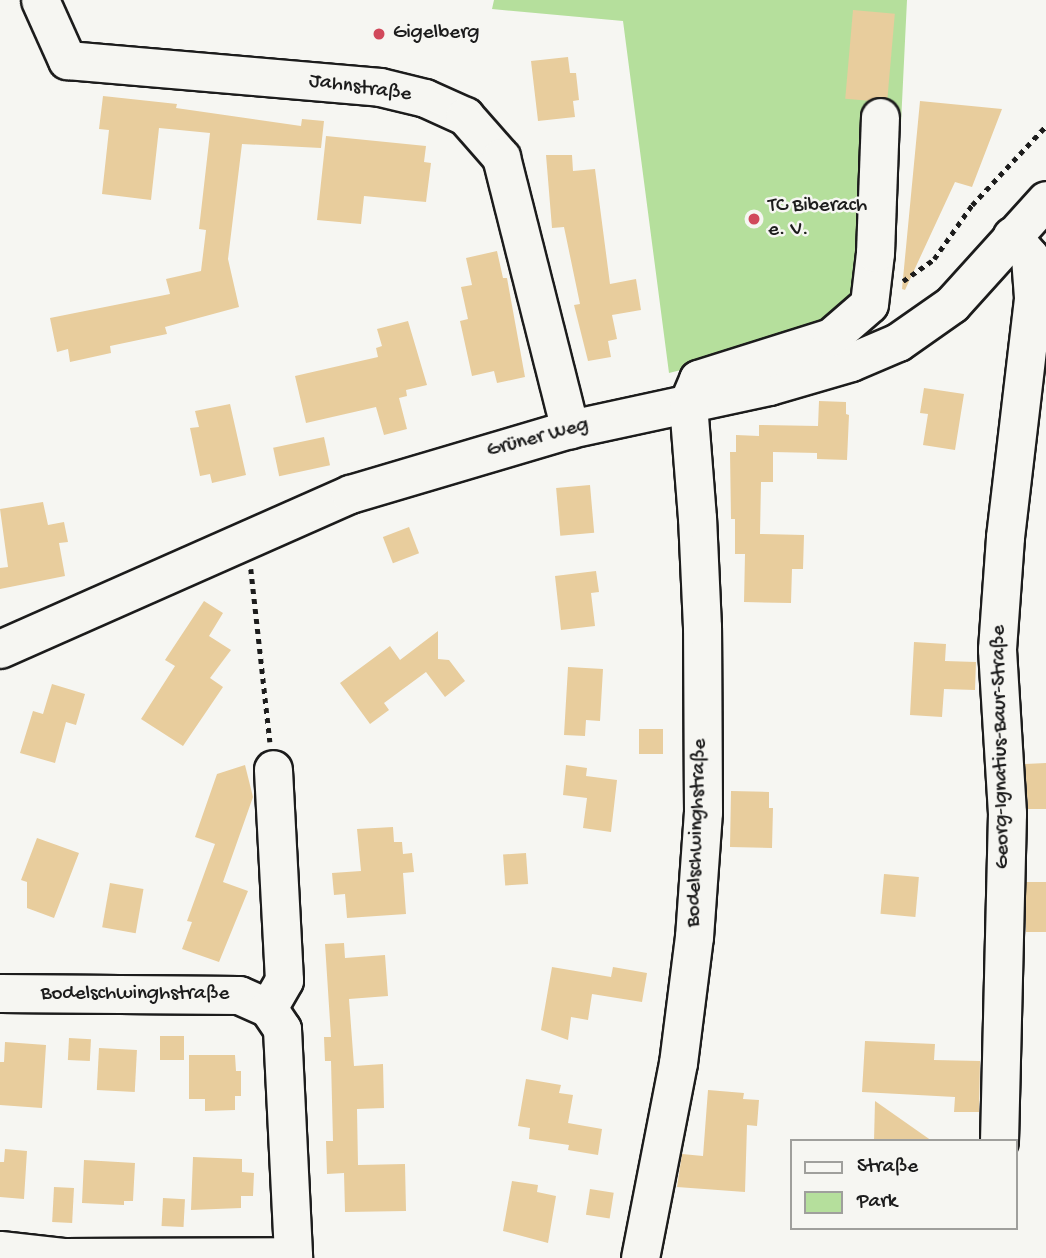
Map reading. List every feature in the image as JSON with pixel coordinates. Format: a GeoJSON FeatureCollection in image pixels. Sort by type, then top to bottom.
{"type":"FeatureCollection","features":[{"type":"Feature","properties":{"kind":"street","name":"Jahnstraße"},"geometry":{"type":"LineString","coordinates":[[40,0],[67,60],[380,88],[425,98],[465,116],[501,157],[570,429]]}},
{"type":"Feature","properties":{"kind":"street"},"geometry":{"type":"LineString","coordinates":[[688,404],[698,379],[831,337],[869,304],[875,253],[880,117]]}},
{"type":"Feature","properties":{"kind":"street","name":"Grüner Weg"},"geometry":{"type":"LineString","coordinates":[[0,649],[350,494],[570,429],[769,386],[851,362],[898,342],[952,304],[1046,201]]}},
{"type":"Feature","properties":{"kind":"street","name":"Georg-Ignatius-Baur-Straße"},"geometry":{"type":"LineString","coordinates":[[999,1139],[1007,813],[997,649],[1005,537],[1033,297],[1030,257],[1012,236]]}},
{"type":"Feature","properties":{"kind":"street","name":"Bodelschwinghstraße"},"geometry":{"type":"LineString","coordinates":[[640,1258],[678,1063],[694,937],[703,812],[702,627],[688,404]]}},
{"type":"Feature","properties":{"kind":"street"},"geometry":{"type":"LineString","coordinates":[[0,1250],[63,1257],[293,1257],[282,1029],[268,1008],[284,980],[273,769]]}},
{"type":"Feature","properties":{"kind":"street","name":"Bodelschwinghstraße"},"geometry":{"type":"LineString","coordinates":[[0,993],[239,995],[268,1008]]}},
{"type":"Feature","properties":{"kind":"path"},"geometry":{"type":"LineString","coordinates":[[869,304],[934,259],[972,205],[1046,125]]}},
{"type":"Feature","properties":{"kind":"path"},"geometry":{"type":"LineString","coordinates":[[248,537],[273,769]]}},
{"type":"Feature","properties":{"kind":"green space","name":"TC Biberach e. V."},"geometry":{"type":"Polygon","coordinates":[[[494,0],[907,0],[901,123],[863,146],[856,292],[811,337],[669,373],[623,21],[492,9],[494,0]]]}},
{"type":"Feature","properties":{"kind":"building"},"geometry":{"type":"Polygon","coordinates":[[[853,10],[895,14],[887,102],[845,99],[853,10]]]}},
{"type":"Feature","properties":{"kind":"building"},"geometry":{"type":"Polygon","coordinates":[[[568,57],[570,73],[576,73],[579,100],[573,101],[575,117],[538,121],[531,61],[568,57]]]}},
{"type":"Feature","properties":{"kind":"building"},"geometry":{"type":"Polygon","coordinates":[[[103,96],[177,104],[176,108],[301,126],[302,119],[324,121],[321,148],[242,144],[228,259],[239,307],[165,327],[167,334],[110,346],[111,353],[70,362],[68,349],[57,352],[50,318],[170,294],[166,279],[201,271],[206,230],[199,229],[210,133],[159,128],[151,200],[102,194],[109,130],[99,129],[103,96]]]}},
{"type":"Feature","properties":{"kind":"building"},"geometry":{"type":"Polygon","coordinates":[[[920,101],[1002,109],[972,187],[955,182],[905,290],[902,289],[920,101]]]}},
{"type":"Feature","properties":{"kind":"building"},"geometry":{"type":"Polygon","coordinates":[[[326,136],[426,146],[424,162],[431,163],[426,202],[364,196],[361,224],[317,220],[326,136]]]}},
{"type":"Feature","properties":{"kind":"building"},"geometry":{"type":"Polygon","coordinates":[[[546,155],[572,155],[573,171],[595,169],[610,284],[636,279],[641,310],[612,315],[617,339],[608,341],[611,357],[588,361],[574,305],[580,304],[564,227],[552,228],[546,155]]]}},
{"type":"Feature","properties":{"kind":"building"},"geometry":{"type":"Polygon","coordinates":[[[497,251],[503,278],[507,278],[525,377],[497,383],[494,371],[472,376],[460,321],[468,319],[461,287],[472,285],[466,258],[497,251]]]}},
{"type":"Feature","properties":{"kind":"building"},"geometry":{"type":"Polygon","coordinates":[[[408,321],[427,385],[406,390],[407,396],[399,398],[407,429],[384,435],[376,407],[306,423],[295,376],[378,357],[376,348],[382,346],[377,329],[408,321]]]}},
{"type":"Feature","properties":{"kind":"building"},"geometry":{"type":"Polygon","coordinates":[[[924,388],[964,394],[955,450],[923,445],[928,414],[920,413],[924,388]]]}},
{"type":"Feature","properties":{"kind":"building"},"geometry":{"type":"Polygon","coordinates":[[[819,401],[846,402],[846,414],[849,415],[847,460],[817,459],[817,453],[773,452],[773,482],[761,482],[760,534],[804,535],[803,569],[792,569],[791,603],[744,602],[745,554],[735,554],[735,519],[731,519],[730,452],[736,452],[736,435],[759,436],[759,425],[818,426],[819,401]]]}},
{"type":"Feature","properties":{"kind":"building"},"geometry":{"type":"Polygon","coordinates":[[[230,404],[246,475],[212,483],[210,474],[200,476],[190,428],[199,427],[195,411],[230,404]]]}},
{"type":"Feature","properties":{"kind":"building"},"geometry":{"type":"Polygon","coordinates":[[[324,437],[330,465],[279,476],[273,448],[324,437]]]}},
{"type":"Feature","properties":{"kind":"building"},"geometry":{"type":"Polygon","coordinates":[[[590,485],[594,533],[560,536],[556,488],[590,485]]]}},
{"type":"Feature","properties":{"kind":"building"},"geometry":{"type":"Polygon","coordinates":[[[43,502],[48,525],[64,522],[68,542],[59,543],[65,576],[0,589],[0,568],[8,567],[0,509],[43,502]]]}},
{"type":"Feature","properties":{"kind":"building"},"geometry":{"type":"Polygon","coordinates":[[[409,527],[419,553],[393,563],[383,537],[409,527]]]}},
{"type":"Feature","properties":{"kind":"building"},"geometry":{"type":"Polygon","coordinates":[[[596,571],[599,592],[591,593],[595,626],[561,630],[555,576],[596,571]]]}},
{"type":"Feature","properties":{"kind":"building"},"geometry":{"type":"Polygon","coordinates":[[[204,601],[223,613],[209,636],[231,650],[210,678],[223,687],[183,746],[141,719],[175,666],[165,660],[204,601]]]}},
{"type":"Feature","properties":{"kind":"building"},"geometry":{"type":"Polygon","coordinates":[[[438,631],[438,659],[449,660],[465,681],[445,697],[426,672],[384,703],[389,710],[370,724],[340,683],[390,646],[400,660],[438,631]]]}},
{"type":"Feature","properties":{"kind":"building"},"geometry":{"type":"Polygon","coordinates":[[[914,642],[946,644],[945,661],[976,662],[975,690],[944,689],[942,717],[910,715],[914,642]]]}},
{"type":"Feature","properties":{"kind":"building"},"geometry":{"type":"Polygon","coordinates":[[[568,667],[603,669],[600,721],[586,720],[585,736],[564,735],[568,667]]]}},
{"type":"Feature","properties":{"kind":"building"},"geometry":{"type":"Polygon","coordinates":[[[52,684],[85,694],[76,725],[66,722],[55,763],[20,753],[33,711],[43,714],[52,684]]]}},
{"type":"Feature","properties":{"kind":"building"},"geometry":{"type":"Polygon","coordinates":[[[639,729],[663,729],[663,754],[639,754],[639,729]]]}},
{"type":"Feature","properties":{"kind":"building"},"geometry":{"type":"Polygon","coordinates":[[[1046,763],[1046,809],[1028,809],[1025,764],[1046,763]]]}},
{"type":"Feature","properties":{"kind":"building"},"geometry":{"type":"Polygon","coordinates":[[[245,765],[253,797],[223,882],[248,891],[219,962],[182,949],[192,922],[187,921],[215,844],[195,837],[217,774],[245,765]]]}},
{"type":"Feature","properties":{"kind":"building"},"geometry":{"type":"Polygon","coordinates":[[[566,765],[587,768],[586,776],[617,780],[611,832],[583,828],[587,798],[563,795],[566,765]]]}},
{"type":"Feature","properties":{"kind":"building"},"geometry":{"type":"Polygon","coordinates":[[[731,791],[769,792],[769,808],[773,808],[772,848],[730,847],[731,791]]]}},
{"type":"Feature","properties":{"kind":"building"},"geometry":{"type":"Polygon","coordinates":[[[393,827],[394,842],[402,842],[403,854],[412,853],[414,872],[403,873],[406,914],[347,918],[345,894],[334,895],[332,873],[361,871],[357,829],[393,827]]]}},
{"type":"Feature","properties":{"kind":"building"},"geometry":{"type":"Polygon","coordinates":[[[37,838],[79,853],[54,918],[27,908],[27,882],[21,880],[37,838]]]}},
{"type":"Feature","properties":{"kind":"building"},"geometry":{"type":"Polygon","coordinates":[[[526,853],[528,884],[505,886],[503,855],[526,853]]]}},
{"type":"Feature","properties":{"kind":"building"},"geometry":{"type":"Polygon","coordinates":[[[884,874],[919,877],[915,917],[881,914],[884,874]]]}},
{"type":"Feature","properties":{"kind":"building"},"geometry":{"type":"Polygon","coordinates":[[[1026,882],[1046,882],[1046,932],[1026,932],[1026,882]]]}},
{"type":"Feature","properties":{"kind":"building"},"geometry":{"type":"Polygon","coordinates":[[[110,883],[143,889],[136,933],[102,927],[110,883]]]}},
{"type":"Feature","properties":{"kind":"building"},"geometry":{"type":"Polygon","coordinates":[[[344,943],[345,958],[385,955],[388,996],[349,999],[354,1066],[383,1064],[384,1108],[357,1109],[358,1165],[405,1164],[406,1211],[345,1212],[344,1173],[327,1174],[326,1141],[333,1141],[331,1061],[325,1061],[324,1037],[331,1037],[325,944],[344,943]]]}},
{"type":"Feature","properties":{"kind":"building"},"geometry":{"type":"Polygon","coordinates":[[[552,967],[611,977],[613,967],[647,973],[642,1002],[592,994],[588,1020],[571,1017],[568,1040],[541,1030],[552,967]]]}},
{"type":"Feature","properties":{"kind":"building"},"geometry":{"type":"Polygon","coordinates":[[[160,1036],[184,1036],[184,1060],[160,1060],[160,1036]]]}},
{"type":"Feature","properties":{"kind":"building"},"geometry":{"type":"Polygon","coordinates":[[[69,1038],[91,1039],[90,1061],[68,1060],[69,1038]]]}},
{"type":"Feature","properties":{"kind":"building"},"geometry":{"type":"Polygon","coordinates":[[[865,1041],[935,1044],[934,1060],[980,1061],[979,1112],[954,1112],[955,1097],[862,1092],[865,1041]]]}},
{"type":"Feature","properties":{"kind":"building"},"geometry":{"type":"Polygon","coordinates":[[[5,1042],[46,1045],[42,1108],[0,1105],[0,1062],[4,1062],[5,1042]]]}},
{"type":"Feature","properties":{"kind":"building"},"geometry":{"type":"Polygon","coordinates":[[[99,1048],[137,1050],[135,1092],[97,1090],[99,1048]]]}},
{"type":"Feature","properties":{"kind":"building"},"geometry":{"type":"Polygon","coordinates":[[[189,1055],[235,1055],[236,1071],[241,1071],[241,1096],[235,1096],[235,1110],[205,1111],[205,1099],[189,1099],[189,1055]]]}},
{"type":"Feature","properties":{"kind":"building"},"geometry":{"type":"Polygon","coordinates":[[[526,1079],[561,1085],[559,1093],[573,1095],[568,1123],[602,1129],[598,1155],[568,1150],[569,1145],[529,1139],[530,1128],[518,1126],[526,1079]]]}},
{"type":"Feature","properties":{"kind":"building"},"geometry":{"type":"Polygon","coordinates":[[[708,1090],[744,1093],[743,1099],[759,1100],[757,1126],[747,1125],[745,1192],[677,1187],[682,1154],[703,1156],[708,1090]]]}},
{"type":"Feature","properties":{"kind":"building"},"geometry":{"type":"Polygon","coordinates":[[[875,1101],[929,1139],[874,1139],[875,1101]]]}},
{"type":"Feature","properties":{"kind":"building"},"geometry":{"type":"Polygon","coordinates":[[[5,1149],[27,1151],[24,1199],[0,1197],[0,1162],[4,1162],[5,1149]]]}},
{"type":"Feature","properties":{"kind":"building"},"geometry":{"type":"Polygon","coordinates":[[[193,1157],[242,1159],[242,1172],[254,1173],[253,1196],[241,1196],[241,1208],[191,1210],[193,1157]]]}},
{"type":"Feature","properties":{"kind":"building"},"geometry":{"type":"Polygon","coordinates":[[[84,1160],[135,1163],[133,1201],[124,1201],[124,1205],[82,1203],[84,1160]]]}},
{"type":"Feature","properties":{"kind":"building"},"geometry":{"type":"Polygon","coordinates":[[[512,1181],[538,1185],[537,1192],[556,1196],[548,1243],[503,1231],[512,1181]]]}},
{"type":"Feature","properties":{"kind":"building"},"geometry":{"type":"Polygon","coordinates":[[[54,1187],[74,1188],[72,1223],[52,1222],[54,1187]]]}},
{"type":"Feature","properties":{"kind":"building"},"geometry":{"type":"Polygon","coordinates":[[[590,1189],[614,1193],[610,1218],[586,1215],[590,1189]]]}},
{"type":"Feature","properties":{"kind":"building"},"geometry":{"type":"Polygon","coordinates":[[[163,1198],[185,1199],[184,1227],[162,1226],[163,1198]]]}},
{"type":"Feature","properties":{"kind":"place","name":"Gigelberg"},"geometry":{"type":"Point","coordinates":[379,34]}},
{"type":"Feature","properties":{"kind":"place","name":"TC Biberach e. V."},"geometry":{"type":"Point","coordinates":[754,219]}}]}
